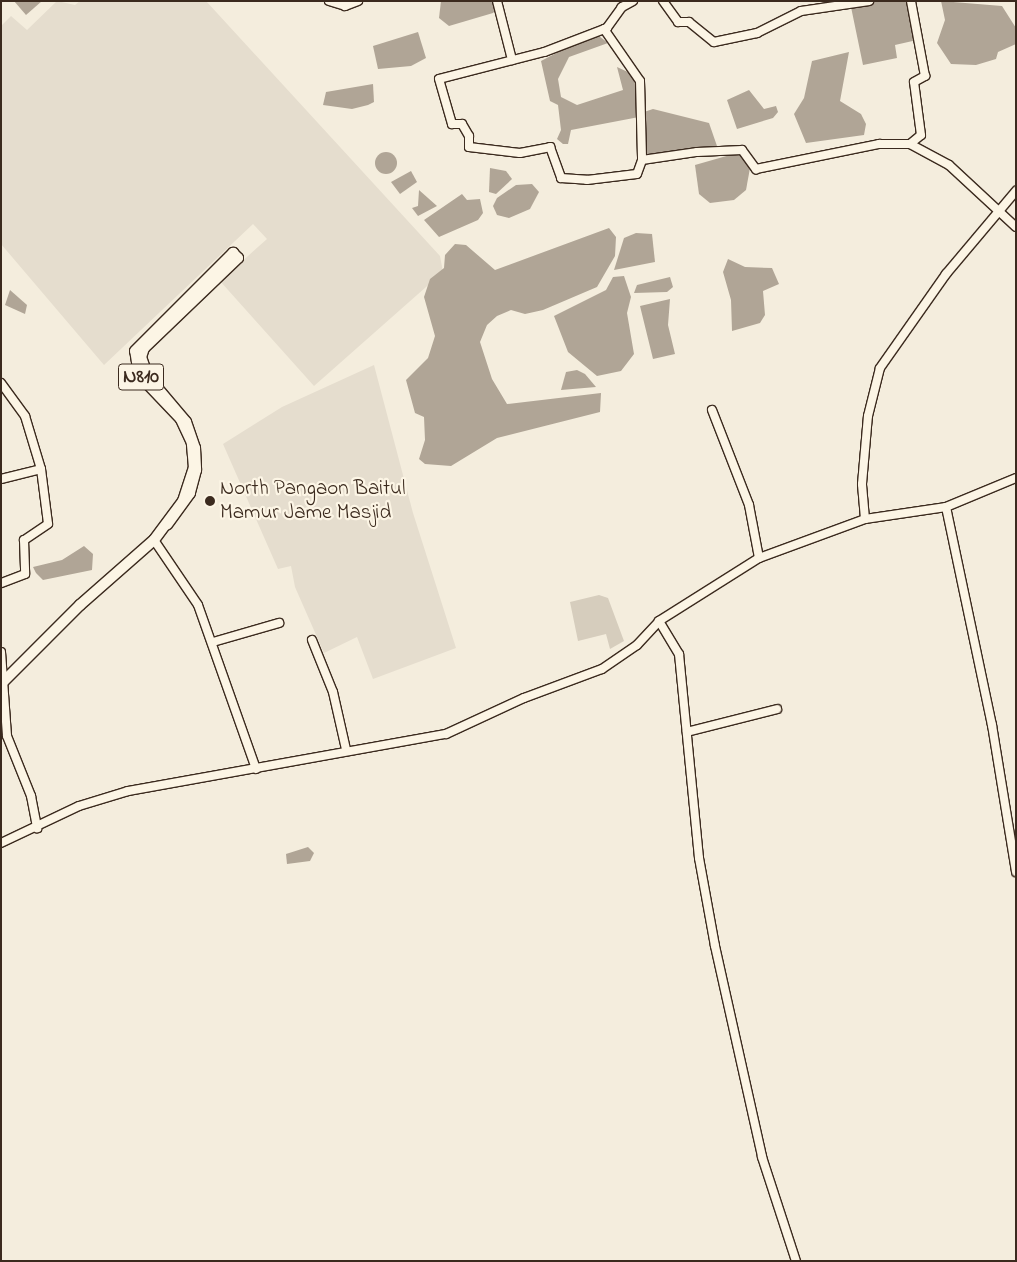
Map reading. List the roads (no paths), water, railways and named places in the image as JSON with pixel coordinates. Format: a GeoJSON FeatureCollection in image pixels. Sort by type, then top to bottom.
{"type":"FeatureCollection","features":[{"type":"Feature","properties":{"kind":"highway","name":"N810"},"geometry":{"type":"LineString","coordinates":[[3,682],[80,604],[154,540],[184,506],[194,482],[192,440],[181,414],[148,377],[140,358],[144,348],[238,258],[233,253],[135,351],[139,375],[180,419],[192,440]]}},
{"type":"Feature","properties":{"kind":"street"},"geometry":{"type":"LineString","coordinates":[[330,1],[345,6],[358,1]]}},
{"type":"Feature","properties":{"kind":"street"},"geometry":{"type":"LineString","coordinates":[[497,1],[512,60]]}},
{"type":"Feature","properties":{"kind":"street"},"geometry":{"type":"LineString","coordinates":[[604,29],[640,81],[642,160],[637,174],[586,180],[561,178],[550,147],[520,153],[469,147],[469,136],[462,124],[452,124],[439,79],[512,60],[604,29],[622,7],[634,1]]}},
{"type":"Feature","properties":{"kind":"street"},"geometry":{"type":"LineString","coordinates":[[663,1],[678,22],[689,22],[698,33],[714,42],[757,33],[802,11],[869,1]]}},
{"type":"Feature","properties":{"kind":"street"},"geometry":{"type":"LineString","coordinates":[[910,144],[921,135],[914,82],[925,76],[911,1]]}},
{"type":"Feature","properties":{"kind":"street"},"geometry":{"type":"LineString","coordinates":[[642,160],[742,150],[756,170],[879,144],[910,144],[949,165],[1000,210],[1016,227]]}},
{"type":"Feature","properties":{"kind":"street"},"geometry":{"type":"LineString","coordinates":[[865,519],[862,484],[868,416],[880,368],[946,274],[1016,191]]}},
{"type":"Feature","properties":{"kind":"street"},"geometry":{"type":"LineString","coordinates":[[1,383],[25,416],[41,469],[48,524],[24,540],[25,574],[1,583]]}},
{"type":"Feature","properties":{"kind":"street"},"geometry":{"type":"LineString","coordinates":[[712,410],[748,505],[758,558]]}},
{"type":"Feature","properties":{"kind":"street"},"geometry":{"type":"LineString","coordinates":[[1,480],[41,469]]}},
{"type":"Feature","properties":{"kind":"street"},"geometry":{"type":"LineString","coordinates":[[1,844],[79,806],[128,791],[256,768],[346,749],[446,734],[524,698],[583,678],[622,657],[659,621],[758,558],[865,519],[946,507],[1015,482]]}},
{"type":"Feature","properties":{"kind":"street"},"geometry":{"type":"LineString","coordinates":[[946,507],[992,725],[1016,872]]}},
{"type":"Feature","properties":{"kind":"street"},"geometry":{"type":"LineString","coordinates":[[154,540],[198,605],[213,642],[256,768]]}},
{"type":"Feature","properties":{"kind":"street"},"geometry":{"type":"LineString","coordinates":[[659,621],[678,654],[699,858],[715,946],[762,1157],[796,1261]]}},
{"type":"Feature","properties":{"kind":"street"},"geometry":{"type":"LineString","coordinates":[[213,642],[279,623]]}},
{"type":"Feature","properties":{"kind":"street"},"geometry":{"type":"LineString","coordinates":[[312,640],[334,692],[346,749]]}},
{"type":"Feature","properties":{"kind":"street"},"geometry":{"type":"LineString","coordinates":[[1,652],[7,736],[31,796],[37,828]]}},
{"type":"Feature","properties":{"kind":"street"},"geometry":{"type":"LineString","coordinates":[[687,732],[777,709]]}},
{"type":"Feature","properties":{"kind":"place","name":"North Pangaon Baitul Mamur Jame Masjid"},"geometry":{"type":"Point","coordinates":[210,501]}}]}
